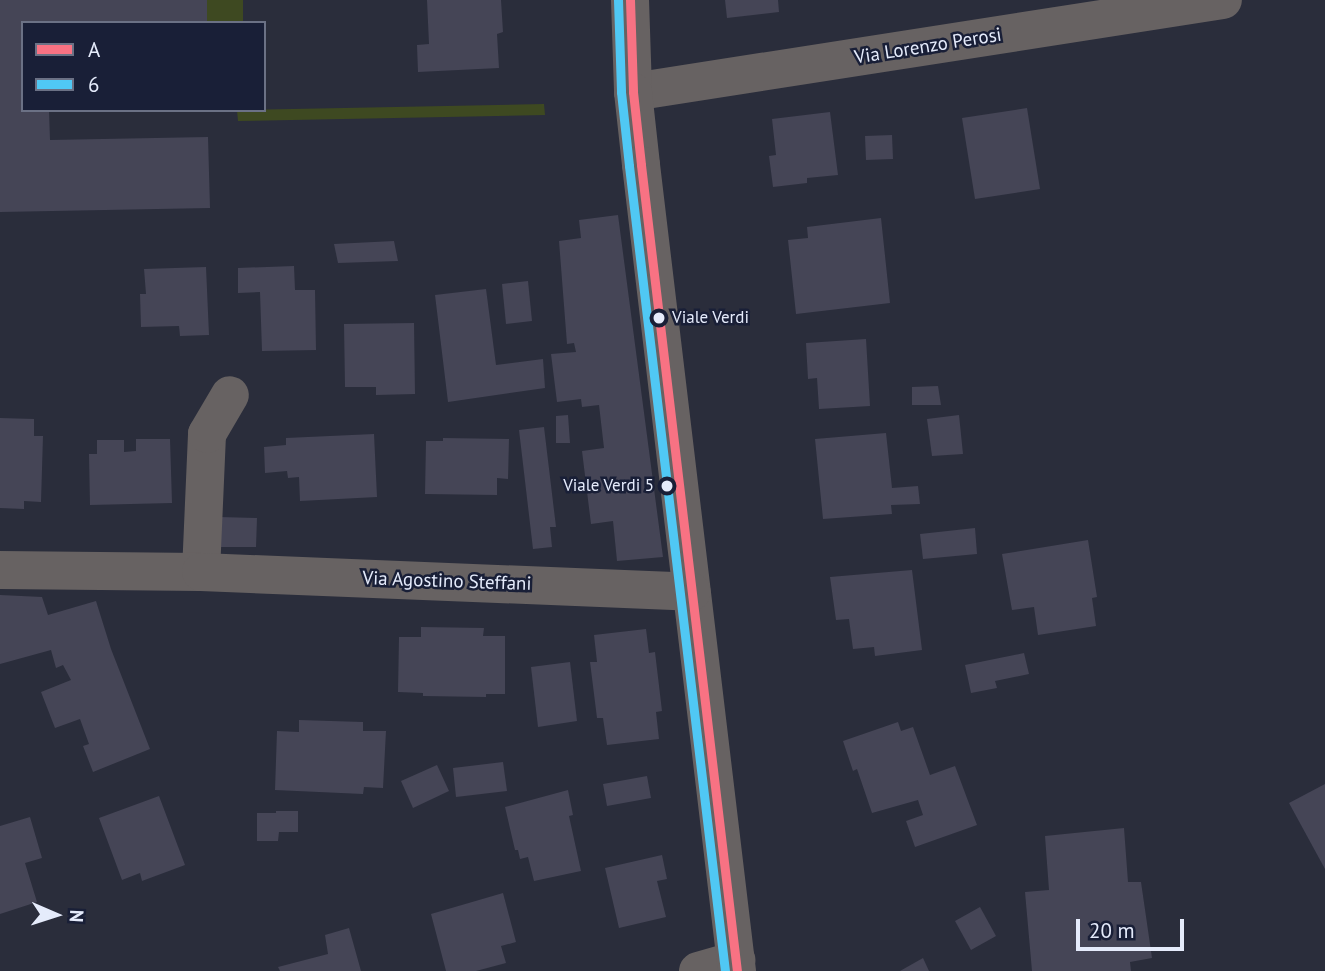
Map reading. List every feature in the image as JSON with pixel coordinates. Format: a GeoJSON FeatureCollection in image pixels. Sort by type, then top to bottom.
{"type":"FeatureCollection","features":[{"type":"Feature","properties":{"kind":"street"},"geometry":{"type":"LineString","coordinates":[[630,0],[633,92],[736,966],[698,971]]}},
{"type":"Feature","properties":{"kind":"street","name":"Via Lorenzo Perosi"},"geometry":{"type":"LineString","coordinates":[[633,92],[1223,0]]}},
{"type":"Feature","properties":{"kind":"street"},"geometry":{"type":"LineString","coordinates":[[201,572],[207,434],[230,395]]}},
{"type":"Feature","properties":{"kind":"street","name":"Via Agostino Steffani"},"geometry":{"type":"LineString","coordinates":[[0,570],[201,572],[692,592]]}},
{"type":"Feature","properties":{"kind":"green space"},"geometry":{"type":"Polygon","coordinates":[[[207,0],[243,0],[243,21],[207,21],[207,0]]]}},
{"type":"Feature","properties":{"kind":"green space"},"geometry":{"type":"Polygon","coordinates":[[[544,104],[545,115],[238,121],[237,112],[266,112],[266,109],[544,104]]]}},
{"type":"Feature","properties":{"kind":"building"},"geometry":{"type":"Polygon","coordinates":[[[0,0],[207,0],[207,21],[21,21],[21,112],[49,112],[50,140],[208,137],[210,208],[0,212],[0,0]]]}},
{"type":"Feature","properties":{"kind":"building"},"geometry":{"type":"Polygon","coordinates":[[[427,0],[501,0],[503,32],[497,34],[499,68],[418,72],[417,45],[429,44],[427,0]]]}},
{"type":"Feature","properties":{"kind":"building"},"geometry":{"type":"Polygon","coordinates":[[[725,0],[778,0],[779,12],[727,18],[725,0]]]}},
{"type":"Feature","properties":{"kind":"building"},"geometry":{"type":"Polygon","coordinates":[[[1027,108],[1040,189],[975,199],[962,118],[1027,108]]]}},
{"type":"Feature","properties":{"kind":"building"},"geometry":{"type":"Polygon","coordinates":[[[830,112],[838,175],[807,178],[807,183],[773,187],[769,156],[776,155],[772,119],[830,112]]]}},
{"type":"Feature","properties":{"kind":"building"},"geometry":{"type":"Polygon","coordinates":[[[892,135],[893,159],[866,160],[865,136],[892,135]]]}},
{"type":"Feature","properties":{"kind":"building"},"geometry":{"type":"Polygon","coordinates":[[[618,215],[663,557],[617,561],[613,521],[591,524],[582,451],[604,448],[599,405],[582,407],[581,399],[557,402],[551,354],[576,352],[574,343],[567,344],[559,241],[581,238],[579,220],[618,215]]]}},
{"type":"Feature","properties":{"kind":"building"},"geometry":{"type":"Polygon","coordinates":[[[881,218],[890,303],[796,314],[788,240],[808,238],[807,227],[881,218]]]}},
{"type":"Feature","properties":{"kind":"building"},"geometry":{"type":"Polygon","coordinates":[[[394,241],[398,261],[338,263],[334,244],[394,241]]]}},
{"type":"Feature","properties":{"kind":"building"},"geometry":{"type":"Polygon","coordinates":[[[294,266],[295,290],[315,290],[316,350],[262,351],[260,292],[238,293],[238,268],[294,266]]]}},
{"type":"Feature","properties":{"kind":"building"},"geometry":{"type":"Polygon","coordinates":[[[206,267],[209,335],[180,336],[179,326],[141,327],[140,294],[146,294],[144,269],[206,267]]]}},
{"type":"Feature","properties":{"kind":"building"},"geometry":{"type":"Polygon","coordinates":[[[528,281],[532,321],[506,324],[502,284],[528,281]]]}},
{"type":"Feature","properties":{"kind":"building"},"geometry":{"type":"Polygon","coordinates":[[[486,289],[496,365],[543,359],[545,388],[448,402],[435,295],[486,289]]]}},
{"type":"Feature","properties":{"kind":"building"},"geometry":{"type":"Polygon","coordinates":[[[414,323],[415,394],[376,395],[376,387],[345,387],[344,324],[414,323]]]}},
{"type":"Feature","properties":{"kind":"building"},"geometry":{"type":"Polygon","coordinates":[[[866,339],[870,406],[819,409],[817,378],[808,379],[806,343],[866,339]]]}},
{"type":"Feature","properties":{"kind":"building"},"geometry":{"type":"Polygon","coordinates":[[[938,386],[941,405],[912,405],[912,387],[938,386]]]}},
{"type":"Feature","properties":{"kind":"building"},"geometry":{"type":"Polygon","coordinates":[[[568,415],[570,443],[556,443],[556,416],[568,415]]]}},
{"type":"Feature","properties":{"kind":"building"},"geometry":{"type":"Polygon","coordinates":[[[959,415],[963,454],[932,456],[927,419],[959,415]]]}},
{"type":"Feature","properties":{"kind":"building"},"geometry":{"type":"Polygon","coordinates":[[[0,418],[34,419],[34,436],[43,436],[41,502],[24,501],[24,509],[0,508],[0,418]]]}},
{"type":"Feature","properties":{"kind":"building"},"geometry":{"type":"Polygon","coordinates":[[[544,427],[556,527],[550,527],[552,547],[533,549],[519,430],[544,427]]]}},
{"type":"Feature","properties":{"kind":"building"},"geometry":{"type":"Polygon","coordinates":[[[886,433],[892,488],[918,486],[920,504],[891,505],[892,514],[823,519],[815,439],[886,433]]]}},
{"type":"Feature","properties":{"kind":"building"},"geometry":{"type":"Polygon","coordinates":[[[374,434],[377,497],[300,501],[299,477],[288,478],[287,471],[265,473],[264,447],[286,445],[286,438],[374,434]]]}},
{"type":"Feature","properties":{"kind":"building"},"geometry":{"type":"Polygon","coordinates":[[[443,438],[509,439],[508,479],[497,478],[497,495],[425,494],[426,441],[443,441],[443,438]]]}},
{"type":"Feature","properties":{"kind":"building"},"geometry":{"type":"Polygon","coordinates":[[[136,439],[170,439],[172,503],[90,505],[89,454],[97,454],[97,440],[124,440],[124,452],[136,451],[136,439]]]}},
{"type":"Feature","properties":{"kind":"building"},"geometry":{"type":"Polygon","coordinates":[[[219,517],[257,518],[256,547],[219,547],[219,517]]]}},
{"type":"Feature","properties":{"kind":"building"},"geometry":{"type":"Polygon","coordinates":[[[975,528],[977,554],[923,559],[920,534],[975,528]]]}},
{"type":"Feature","properties":{"kind":"building"},"geometry":{"type":"Polygon","coordinates":[[[1088,540],[1097,597],[1092,598],[1096,626],[1038,635],[1034,607],[1012,610],[1002,554],[1088,540]]]}},
{"type":"Feature","properties":{"kind":"building"},"geometry":{"type":"Polygon","coordinates":[[[912,570],[922,650],[875,656],[874,647],[853,649],[849,619],[836,620],[830,577],[912,570]]]}},
{"type":"Feature","properties":{"kind":"building"},"geometry":{"type":"Polygon","coordinates":[[[0,595],[42,597],[48,615],[96,601],[111,649],[150,749],[93,772],[83,746],[89,744],[80,719],[55,728],[41,692],[71,680],[63,665],[56,668],[51,650],[0,664],[0,595]]]}},
{"type":"Feature","properties":{"kind":"building"},"geometry":{"type":"Polygon","coordinates":[[[421,627],[484,628],[483,636],[505,636],[505,694],[486,694],[486,697],[423,696],[423,693],[398,692],[399,637],[421,637],[421,627]]]}},
{"type":"Feature","properties":{"kind":"building"},"geometry":{"type":"Polygon","coordinates":[[[646,629],[649,653],[655,652],[662,711],[656,712],[659,739],[607,745],[603,718],[597,718],[590,662],[597,662],[594,635],[646,629]]]}},
{"type":"Feature","properties":{"kind":"building"},"geometry":{"type":"Polygon","coordinates":[[[1024,653],[1029,674],[995,681],[997,688],[971,693],[965,665],[1024,653]]]}},
{"type":"Feature","properties":{"kind":"building"},"geometry":{"type":"Polygon","coordinates":[[[570,662],[577,721],[538,727],[531,667],[570,662]]]}},
{"type":"Feature","properties":{"kind":"building"},"geometry":{"type":"Polygon","coordinates":[[[299,720],[363,722],[363,731],[386,731],[383,788],[364,787],[363,794],[275,790],[277,731],[299,732],[299,720]]]}},
{"type":"Feature","properties":{"kind":"building"},"geometry":{"type":"Polygon","coordinates":[[[898,722],[901,731],[913,727],[930,775],[955,766],[977,825],[915,847],[906,821],[923,815],[918,800],[872,813],[857,769],[853,771],[843,741],[898,722]]]}},
{"type":"Feature","properties":{"kind":"building"},"geometry":{"type":"Polygon","coordinates":[[[503,762],[507,791],[456,797],[453,768],[503,762]]]}},
{"type":"Feature","properties":{"kind":"building"},"geometry":{"type":"Polygon","coordinates":[[[437,765],[449,791],[413,808],[401,781],[437,765]]]}},
{"type":"Feature","properties":{"kind":"building"},"geometry":{"type":"Polygon","coordinates":[[[647,776],[651,798],[607,806],[603,784],[647,776]]]}},
{"type":"Feature","properties":{"kind":"building"},"geometry":{"type":"Polygon","coordinates":[[[1325,784],[1325,869],[1289,803],[1325,784]]]}},
{"type":"Feature","properties":{"kind":"building"},"geometry":{"type":"Polygon","coordinates":[[[568,790],[573,815],[569,816],[581,871],[534,881],[528,857],[520,859],[518,850],[515,850],[505,807],[568,790]]]}},
{"type":"Feature","properties":{"kind":"building"},"geometry":{"type":"Polygon","coordinates":[[[159,796],[185,865],[142,881],[140,873],[122,880],[99,818],[159,796]]]}},
{"type":"Feature","properties":{"kind":"building"},"geometry":{"type":"Polygon","coordinates":[[[298,811],[298,832],[279,832],[278,841],[257,841],[257,813],[298,811]]]}},
{"type":"Feature","properties":{"kind":"building"},"geometry":{"type":"Polygon","coordinates":[[[30,817],[42,858],[25,863],[37,902],[0,914],[0,826],[30,817]]]}},
{"type":"Feature","properties":{"kind":"building"},"geometry":{"type":"Polygon","coordinates":[[[1124,828],[1128,882],[1141,882],[1152,958],[1130,962],[1131,971],[1032,971],[1025,892],[1049,890],[1045,836],[1124,828]]]}},
{"type":"Feature","properties":{"kind":"building"},"geometry":{"type":"Polygon","coordinates":[[[662,855],[667,879],[657,881],[666,917],[619,928],[605,868],[662,855]]]}},
{"type":"Feature","properties":{"kind":"building"},"geometry":{"type":"Polygon","coordinates":[[[503,893],[516,942],[501,946],[506,963],[476,971],[446,971],[431,914],[503,893]]]}},
{"type":"Feature","properties":{"kind":"building"},"geometry":{"type":"Polygon","coordinates":[[[980,907],[996,936],[971,950],[955,921],[980,907]]]}},
{"type":"Feature","properties":{"kind":"building"},"geometry":{"type":"Polygon","coordinates":[[[349,928],[361,971],[280,971],[278,967],[328,954],[325,935],[349,928]]]}},
{"type":"Feature","properties":{"kind":"building"},"geometry":{"type":"Polygon","coordinates":[[[923,958],[929,971],[900,971],[923,958]]]}},
{"type":"Feature","properties":{"kind":"transit line","name":"6"},"geometry":{"type":"LineString","coordinates":[[618,0],[621,92],[629,166],[725,971]]}},
{"type":"Feature","properties":{"kind":"transit line","name":"A"},"geometry":{"type":"LineString","coordinates":[[630,0],[633,92],[641,165],[737,971]]}},
{"type":"Feature","properties":{"kind":"place","name":"Viale Verdi"},"geometry":{"type":"Point","coordinates":[659,318]}},
{"type":"Feature","properties":{"kind":"place","name":"Viale Verdi 5"},"geometry":{"type":"Point","coordinates":[667,486]}}]}
